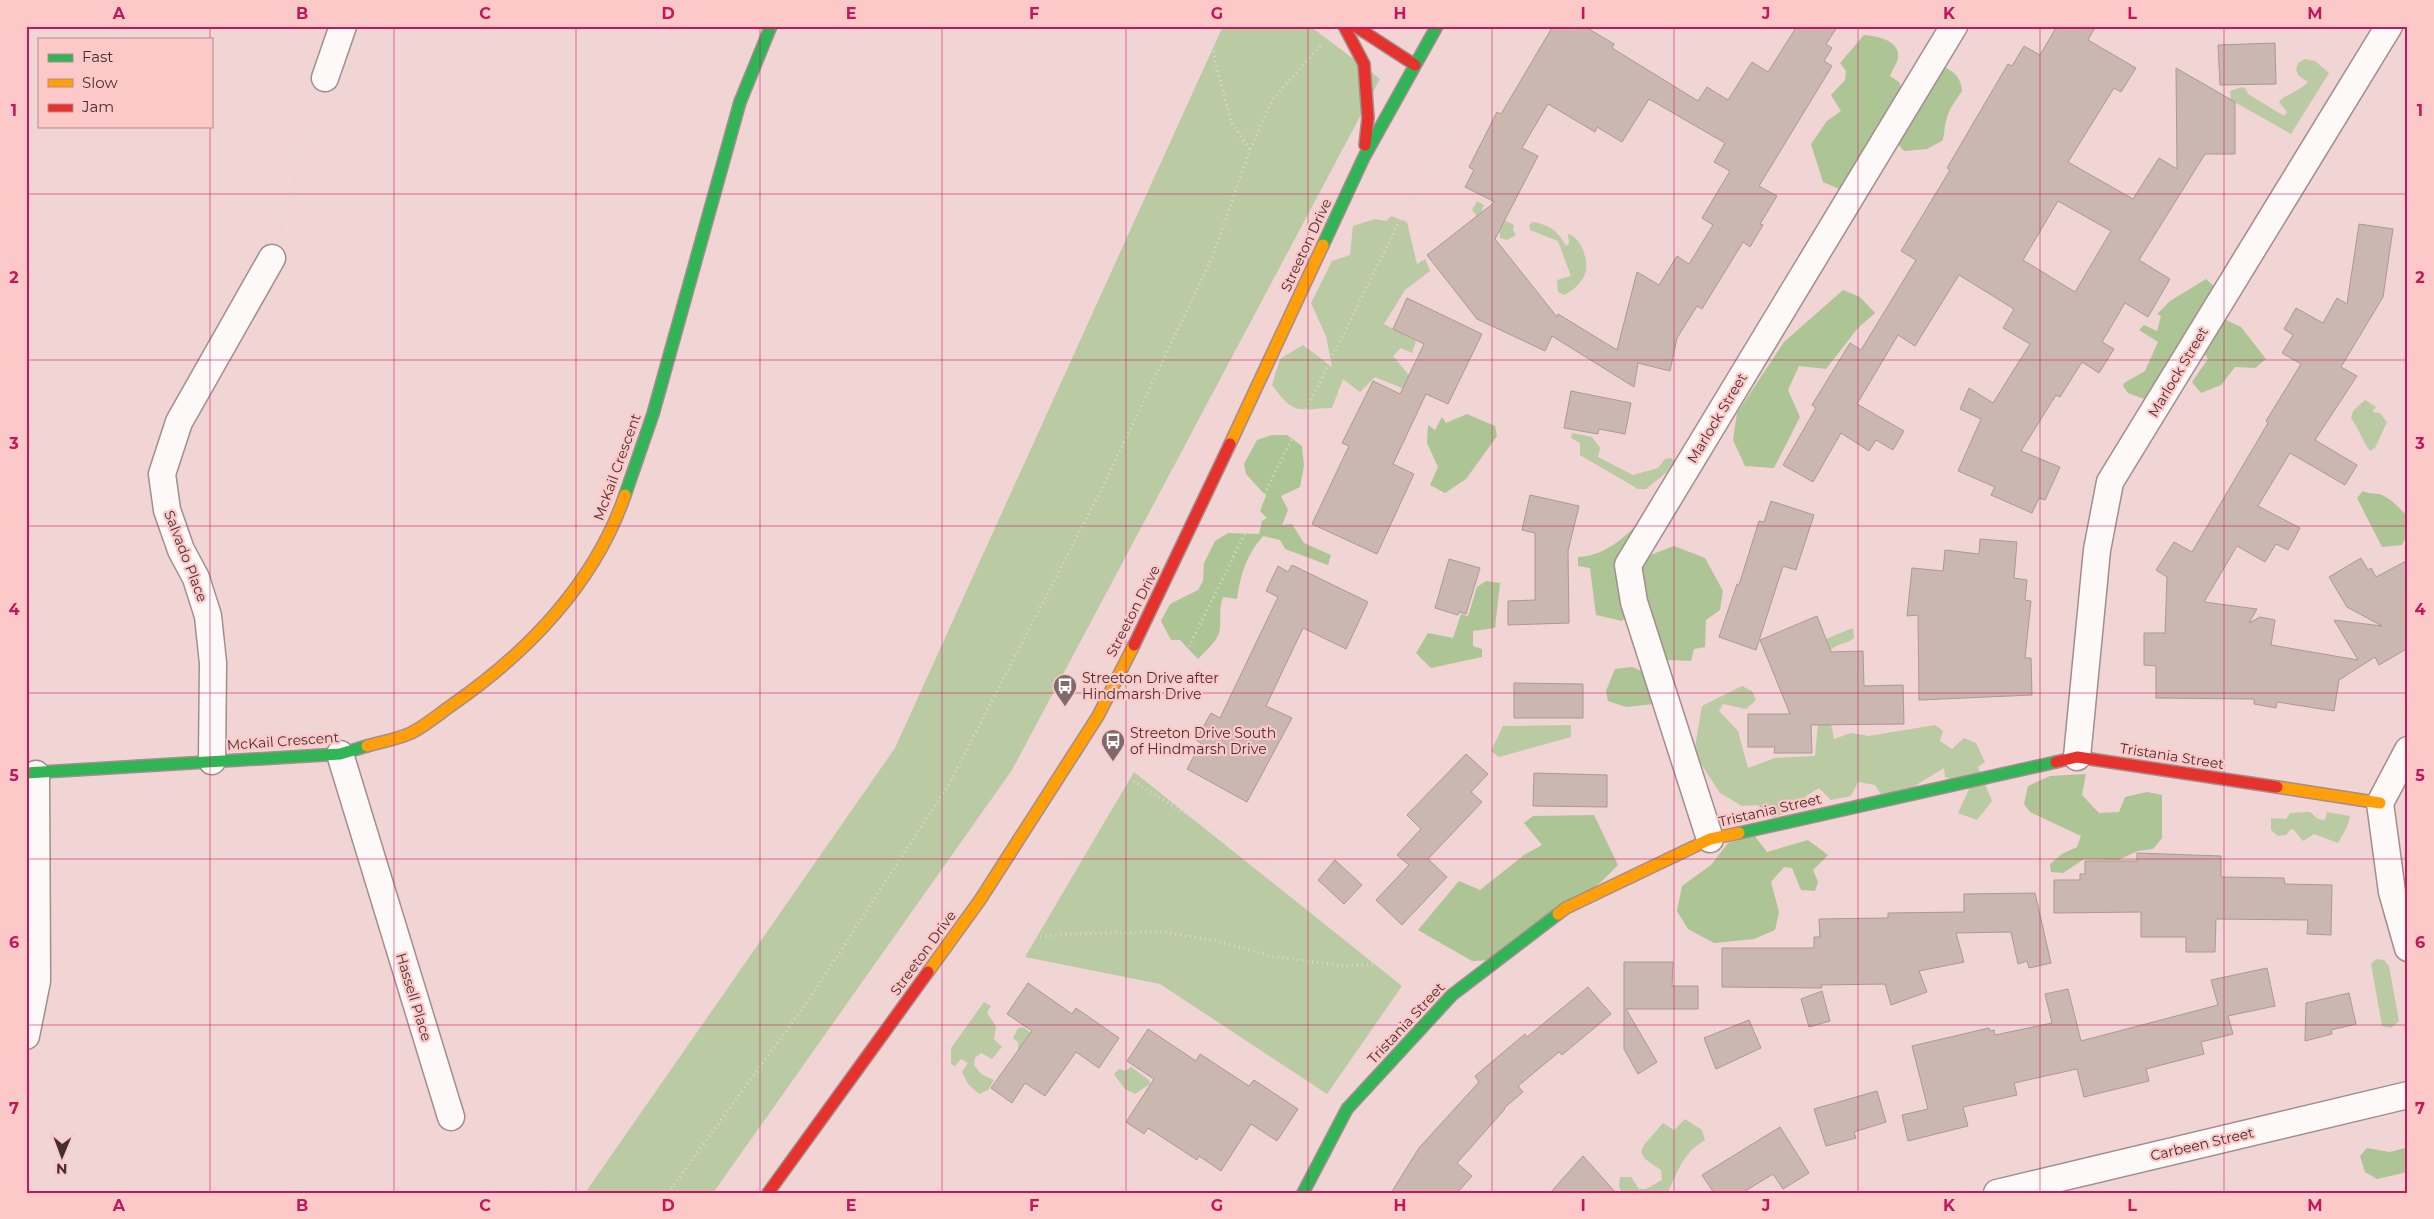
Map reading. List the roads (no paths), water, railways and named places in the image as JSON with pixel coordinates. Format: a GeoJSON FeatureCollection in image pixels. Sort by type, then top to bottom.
{"type":"FeatureCollection","features":[{"type":"Feature","properties":{"kind":"street"},"geometry":{"type":"LineString","coordinates":[[325,78],[343,26]]}},
{"type":"Feature","properties":{"kind":"street","name":"McKail Crescent"},"geometry":{"type":"LineString","coordinates":[[31,774],[340,754],[411,733],[479,686],[538,634],[582,581],[616,521],[650,423],[740,102],[771,26]]}},
{"type":"Feature","properties":{"kind":"street"},"geometry":{"type":"LineString","coordinates":[[1344,26],[1364,64],[1368,118],[1364,157]]}},
{"type":"Feature","properties":{"kind":"street"},"geometry":{"type":"LineString","coordinates":[[1355,26],[1415,65]]}},
{"type":"Feature","properties":{"kind":"street","name":"Marlock Street"},"geometry":{"type":"LineString","coordinates":[[1710,839],[1634,602],[1628,565],[1954,26]]}},
{"type":"Feature","properties":{"kind":"street","name":"Marlock Street"},"geometry":{"type":"LineString","coordinates":[[2077,756],[2097,550],[2110,482],[2389,26]]}},
{"type":"Feature","properties":{"kind":"street","name":"Streeton Drive"},"geometry":{"type":"LineString","coordinates":[[768,1193],[980,900],[1098,716],[1166,581],[1364,157],[1415,65],[1433,28]]}},
{"type":"Feature","properties":{"kind":"street","name":"Salvado Place"},"geometry":{"type":"LineString","coordinates":[[212,761],[213,663],[208,616],[196,578],[181,550],[167,510],[162,474],[178,422],[272,258]]}},
{"type":"Feature","properties":{"kind":"street"},"geometry":{"type":"LineString","coordinates":[[2408,750],[2380,803],[2392,892],[2408,948]]}},
{"type":"Feature","properties":{"kind":"street","name":"Hassell Place"},"geometry":{"type":"LineString","coordinates":[[340,754],[451,1117]]}},
{"type":"Feature","properties":{"kind":"street","name":"Tristania Street"},"geometry":{"type":"LineString","coordinates":[[1302,1193],[1347,1109],[1452,995],[1566,908],[1710,839],[2077,756],[2380,803]]}},
{"type":"Feature","properties":{"kind":"street"},"geometry":{"type":"LineString","coordinates":[[26,1036],[37,981],[31,774]]}},
{"type":"Feature","properties":{"kind":"street","name":"Carbeen Street"},"geometry":{"type":"LineString","coordinates":[[1997,1193],[2408,1095]]}},
{"type":"Feature","properties":{"kind":"place","name":"Streeton Drive after Hindmarsh Drive"},"geometry":{"type":"Point","coordinates":[1065,707]}},
{"type":"Feature","properties":{"kind":"place","name":"Streeton Drive South of Hindmarsh Drive"},"geometry":{"type":"Point","coordinates":[1113,762]}}]}
